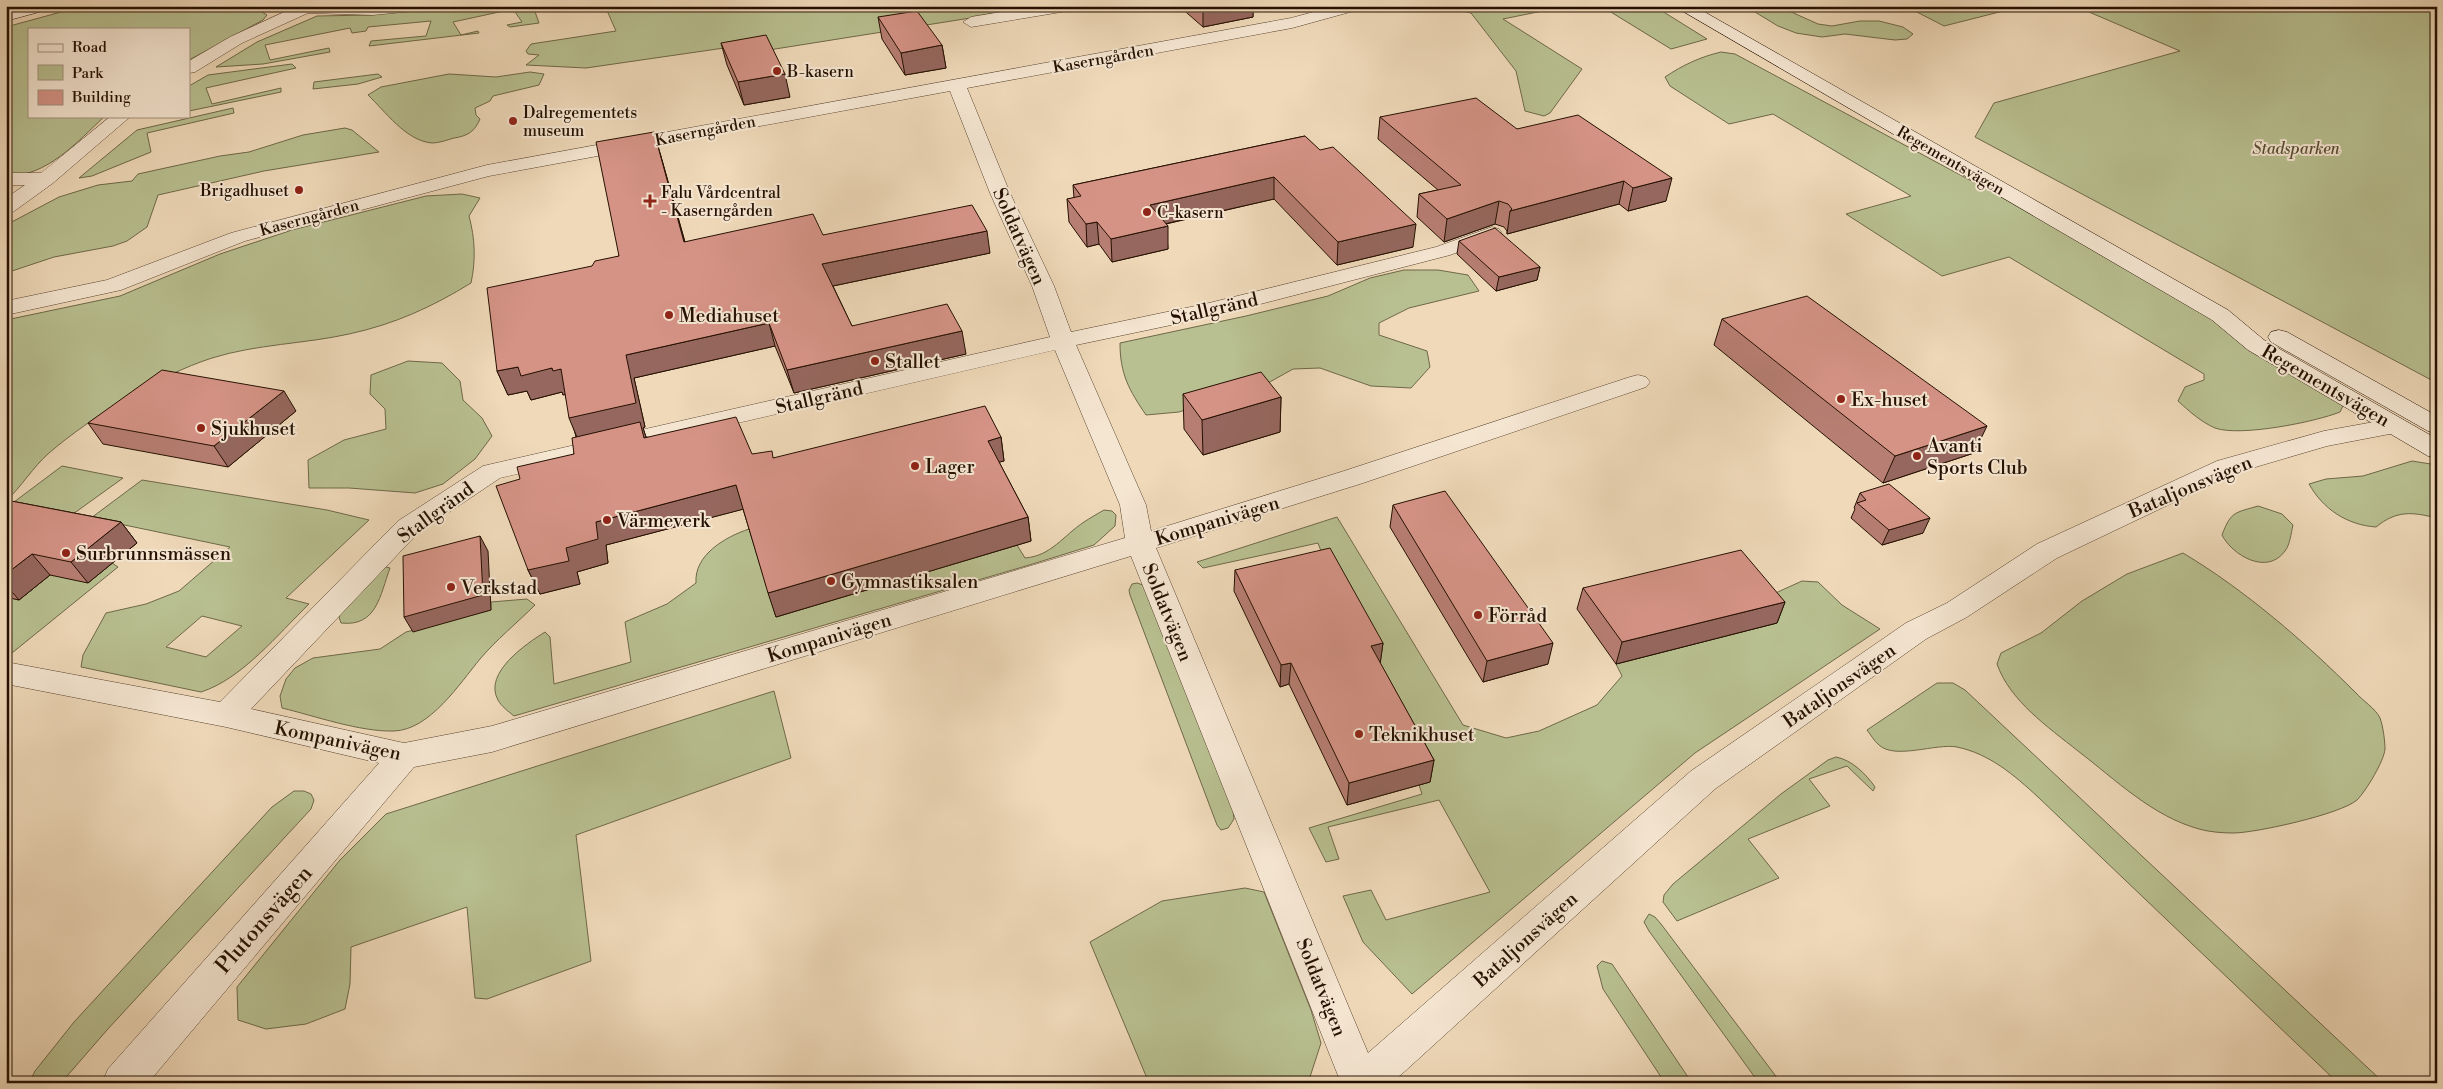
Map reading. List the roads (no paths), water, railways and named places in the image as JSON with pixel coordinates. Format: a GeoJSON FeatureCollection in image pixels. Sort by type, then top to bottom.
{"type":"FeatureCollection","features":[{"type":"Feature","properties":{"kind":"street"},"geometry":{"type":"LineString","coordinates":[[6,16],[44,6]]}},
{"type":"Feature","properties":{"kind":"street"},"geometry":{"type":"LineString","coordinates":[[190,67],[236,40],[302,7],[342,12],[368,12],[413,6]]}},
{"type":"Feature","properties":{"kind":"street"},"geometry":{"type":"LineString","coordinates":[[971,22],[1067,6]]}},
{"type":"Feature","properties":{"kind":"street","name":"Kaserngården"},"geometry":{"type":"LineString","coordinates":[[6,308],[113,285],[238,237],[463,176],[761,119],[956,86],[1292,23],[1355,6]]}},
{"type":"Feature","properties":{"kind":"street","name":"Regementsvägen"},"geometry":{"type":"LineString","coordinates":[[1682,6],[2220,315],[2256,345],[2419,423],[2437,450]]}},
{"type":"Feature","properties":{"kind":"street","name":"Soldatvägen"},"geometry":{"type":"LineString","coordinates":[[956,86],[1000,192],[1043,286],[1062,341],[1133,504],[1140,543],[1362,1083]]}},
{"type":"Feature","properties":{"kind":"street"},"geometry":{"type":"LineString","coordinates":[[6,208],[46,179],[120,118]]}},
{"type":"Feature","properties":{"kind":"street"},"geometry":{"type":"LineString","coordinates":[[6,179],[46,179]]}},
{"type":"Feature","properties":{"kind":"street","name":"Stallgränd"},"geometry":{"type":"LineString","coordinates":[[226,715],[408,527],[492,472],[1062,341],[1225,306],[1443,251],[1496,232]]}},
{"type":"Feature","properties":{"kind":"street","name":"Kompanivägen"},"geometry":{"type":"LineString","coordinates":[[6,674],[226,715],[404,756],[492,739],[1140,543],[1444,449],[1638,382]]}},
{"type":"Feature","properties":{"kind":"street","name":"Bataljonsvägen"},"geometry":{"type":"LineString","coordinates":[[1362,1083],[1703,780],[1916,631],[1957,610],[2047,551],[2226,467],[2324,439],[2419,423]]}},
{"type":"Feature","properties":{"kind":"street","name":"Plutonsvägen"},"geometry":{"type":"LineString","coordinates":[[122,1083],[404,756]]}},
{"type":"Feature","properties":{"kind":"place","name":"B-kasern"},"geometry":{"type":"Point","coordinates":[777,71]}},
{"type":"Feature","properties":{"kind":"place","name":"Dalregementets museum"},"geometry":{"type":"Point","coordinates":[513,121]}},
{"type":"Feature","properties":{"kind":"place","name":"Brigadhuset"},"geometry":{"type":"Point","coordinates":[299,190]}},
{"type":"Feature","properties":{"kind":"place","name":"Falu Vårdcentral - Kaserngården"},"geometry":{"type":"Point","coordinates":[650,201]}},
{"type":"Feature","properties":{"kind":"place","name":"C-kasern"},"geometry":{"type":"Point","coordinates":[1147,212]}},
{"type":"Feature","properties":{"kind":"place","name":"Mediahuset"},"geometry":{"type":"Point","coordinates":[669,315]}},
{"type":"Feature","properties":{"kind":"place","name":"Stallet"},"geometry":{"type":"Point","coordinates":[875,361]}},
{"type":"Feature","properties":{"kind":"place","name":"Ex-huset"},"geometry":{"type":"Point","coordinates":[1841,399]}},
{"type":"Feature","properties":{"kind":"place","name":"Sjukhuset"},"geometry":{"type":"Point","coordinates":[201,428]}},
{"type":"Feature","properties":{"kind":"place","name":"Avanti Sports Club"},"geometry":{"type":"Point","coordinates":[1917,456]}},
{"type":"Feature","properties":{"kind":"place","name":"Lager"},"geometry":{"type":"Point","coordinates":[915,466]}},
{"type":"Feature","properties":{"kind":"place","name":"Värmeverk"},"geometry":{"type":"Point","coordinates":[607,520]}},
{"type":"Feature","properties":{"kind":"place","name":"Surbrunnsmässen"},"geometry":{"type":"Point","coordinates":[66,553]}},
{"type":"Feature","properties":{"kind":"place","name":"Gymnastiksalen"},"geometry":{"type":"Point","coordinates":[831,581]}},
{"type":"Feature","properties":{"kind":"place","name":"Verkstad"},"geometry":{"type":"Point","coordinates":[451,587]}},
{"type":"Feature","properties":{"kind":"place","name":"Förråd"},"geometry":{"type":"Point","coordinates":[1478,615]}},
{"type":"Feature","properties":{"kind":"place","name":"Teknikhuset"},"geometry":{"type":"Point","coordinates":[1359,734]}},
{"type":"Feature","properties":{"kind":"park label","name":"Stadsparken"},"geometry":{"type":"Point","coordinates":[2296,148]}}]}
